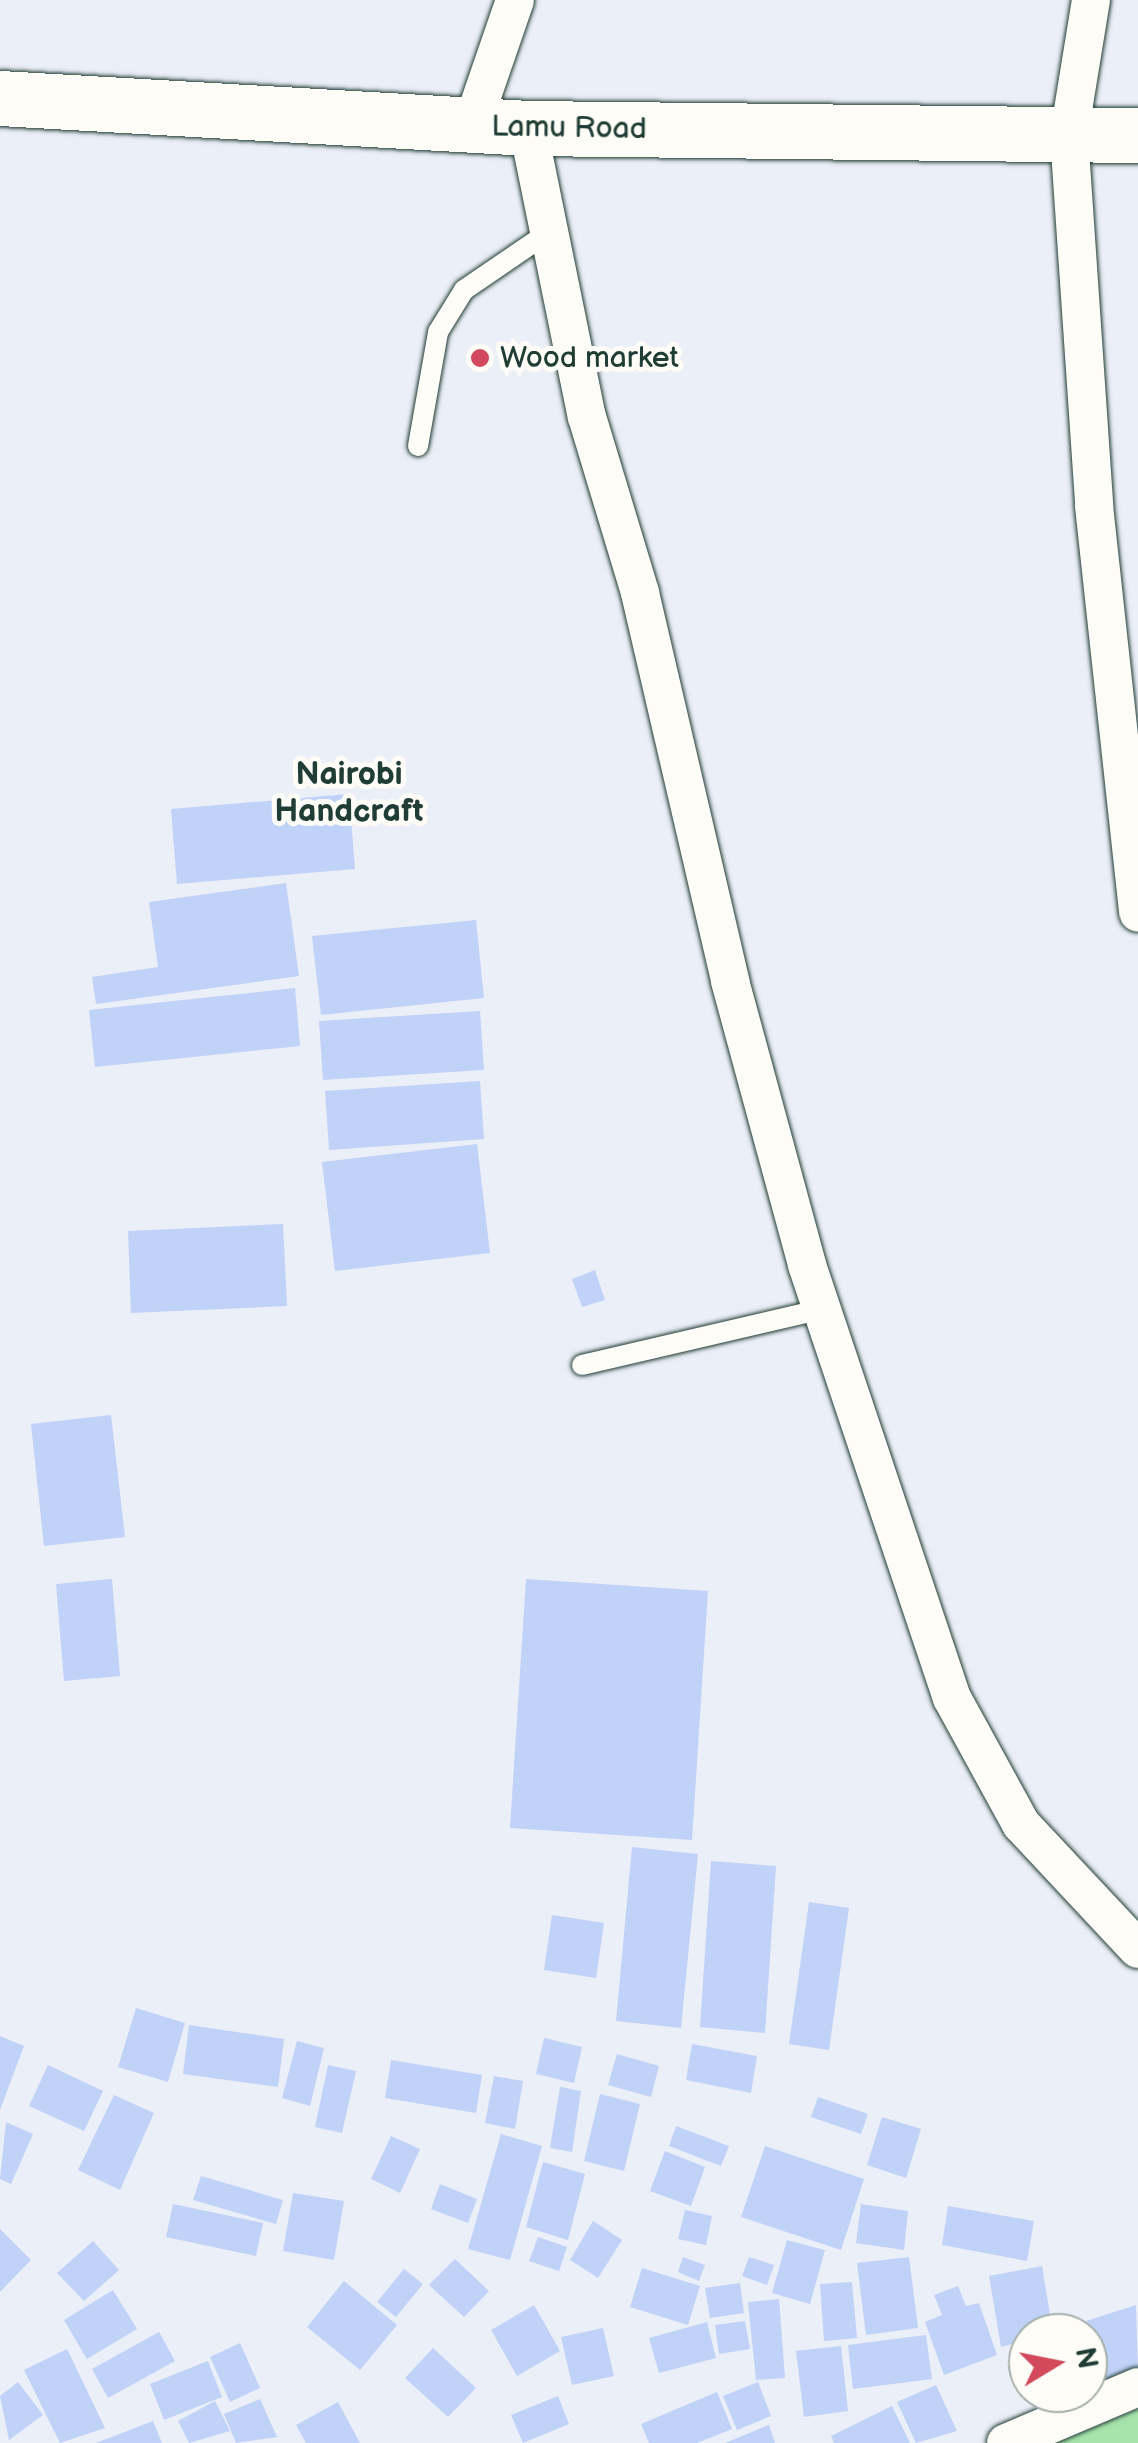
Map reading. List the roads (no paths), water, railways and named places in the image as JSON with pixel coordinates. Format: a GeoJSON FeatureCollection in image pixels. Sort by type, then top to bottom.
{"type":"FeatureCollection","features":[{"type":"Feature","properties":{"kind":"street"},"geometry":{"type":"LineString","coordinates":[[472,125],[515,0]]}},
{"type":"Feature","properties":{"kind":"street"},"geometry":{"type":"LineString","coordinates":[[1091,0],[1069,135],[1094,506],[1138,912]]}},
{"type":"Feature","properties":{"kind":"street","name":"Lamu Road"},"geometry":{"type":"LineString","coordinates":[[0,98],[528,128],[1138,135]]}},
{"type":"Feature","properties":{"kind":"street"},"geometry":{"type":"LineString","coordinates":[[528,128],[587,417],[822,1308],[952,1698],[1021,1824],[1138,1949]]}},
{"type":"Feature","properties":{"kind":"street"},"geometry":{"type":"LineString","coordinates":[[1006,2443],[1138,2387]]}},
{"type":"Feature","properties":{"kind":"lane"},"geometry":{"type":"LineString","coordinates":[[418,446],[438,332],[464,290],[549,232]]}},
{"type":"Feature","properties":{"kind":"lane"},"geometry":{"type":"LineString","coordinates":[[582,1365],[822,1308]]}},
{"type":"Feature","properties":{"kind":"place","name":"Wood market"},"geometry":{"type":"Point","coordinates":[480,358]}},
{"type":"Feature","properties":{"kind":"district","name":"Nairobi Handcraft"},"geometry":{"type":"Point","coordinates":[349,794]}}]}
